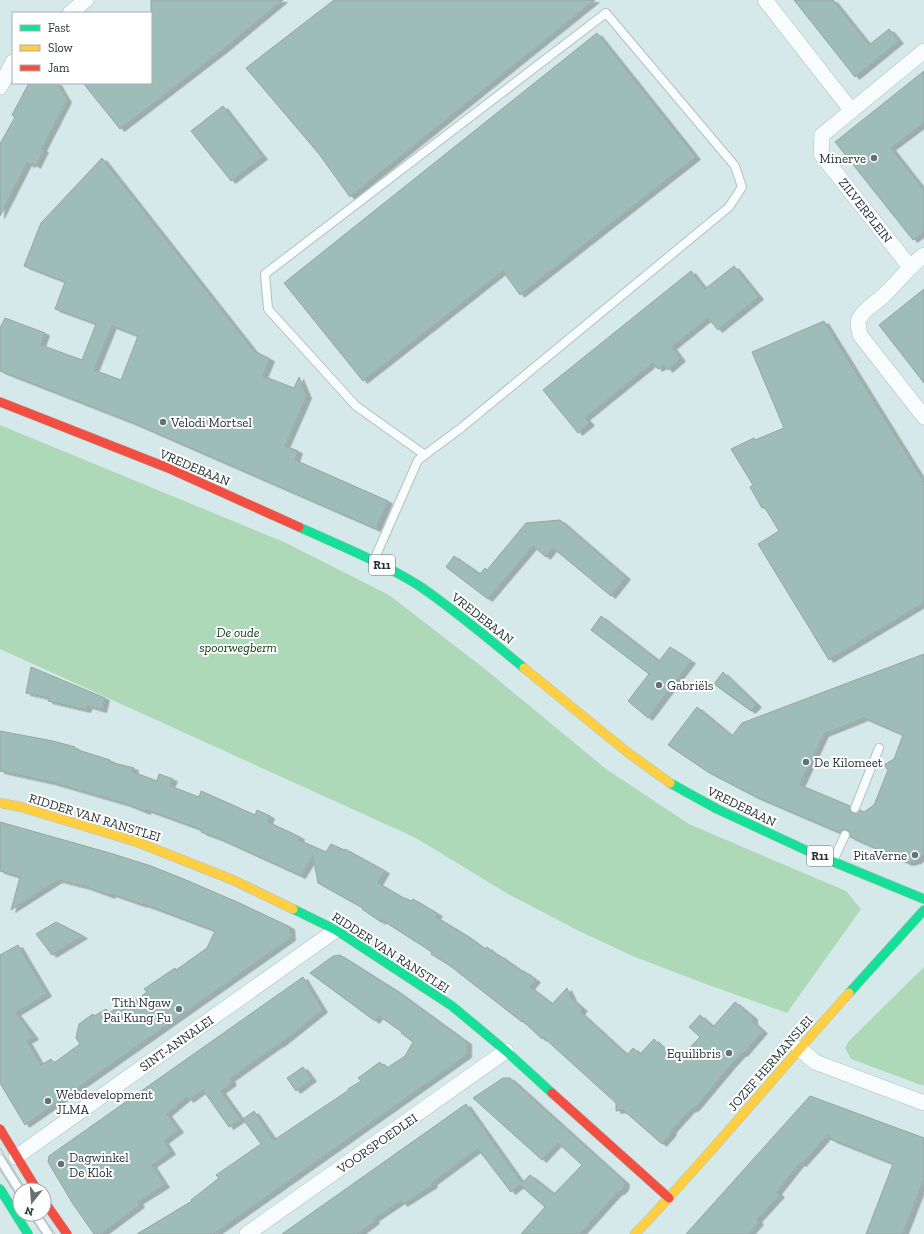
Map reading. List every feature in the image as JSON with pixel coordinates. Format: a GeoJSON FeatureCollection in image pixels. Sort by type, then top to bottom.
{"type":"FeatureCollection","features":[{"type":"Feature","properties":{"kind":"main road","name":"VREDEBAAN"},"geometry":{"type":"LineString","coordinates":[[0,402],[168,468],[374,561],[417,585],[462,617],[628,752],[674,786],[717,809],[833,862],[924,899]]}},
{"type":"Feature","properties":{"kind":"main road","name":"RIDDER VAN RANSTLEI"},"geometry":{"type":"LineString","coordinates":[[0,803],[20,807],[137,842],[233,880],[336,930],[452,1006],[506,1051],[669,1198]]}},
{"type":"Feature","properties":{"kind":"main road","name":"JOZEF HERMANSLEI"},"geometry":{"type":"LineString","coordinates":[[635,1234],[669,1198],[799,1048],[924,910]]}},
{"type":"Feature","properties":{"kind":"main road"},"geometry":{"type":"LineString","coordinates":[[0,1129],[32,1182]]}},
{"type":"Feature","properties":{"kind":"main road"},"geometry":{"type":"LineString","coordinates":[[0,1189],[28,1234]]}},
{"type":"Feature","properties":{"kind":"main road"},"geometry":{"type":"LineString","coordinates":[[52,1213],[66,1234]]}},
{"type":"Feature","properties":{"kind":"street"},"geometry":{"type":"LineString","coordinates":[[71,12],[86,0]]}},
{"type":"Feature","properties":{"kind":"street"},"geometry":{"type":"LineString","coordinates":[[764,0],[851,110],[924,51]]}},
{"type":"Feature","properties":{"kind":"street"},"geometry":{"type":"LineString","coordinates":[[0,87],[12,64]]}},
{"type":"Feature","properties":{"kind":"street","name":"ZILVERPLEIN"},"geometry":{"type":"LineString","coordinates":[[851,110],[822,135],[821,154],[910,267]]}},
{"type":"Feature","properties":{"kind":"street"},"geometry":{"type":"LineString","coordinates":[[924,255],[910,267],[882,297],[865,310],[859,319],[858,327],[860,335],[924,417]]}},
{"type":"Feature","properties":{"kind":"street","name":"SINT-ANNALEI"},"geometry":{"type":"LineString","coordinates":[[16,1157],[336,930]]}},
{"type":"Feature","properties":{"kind":"street"},"geometry":{"type":"LineString","coordinates":[[799,1048],[815,1062],[924,1103]]}},
{"type":"Feature","properties":{"kind":"street","name":"VOORSPOEDLEI"},"geometry":{"type":"LineString","coordinates":[[248,1234],[506,1051]]}},
{"type":"Feature","properties":{"kind":"lane"},"geometry":{"type":"LineString","coordinates":[[374,561],[418,460],[425,455],[461,428],[729,207],[742,187],[735,166],[606,13],[265,274],[268,309],[356,406],[425,455]]}},
{"type":"Feature","properties":{"kind":"lane"},"geometry":{"type":"LineString","coordinates":[[856,808],[879,748]]}},
{"type":"Feature","properties":{"kind":"lane"},"geometry":{"type":"LineString","coordinates":[[833,862],[845,835]]}},
{"type":"Feature","properties":{"kind":"lane"},"geometry":{"type":"LineString","coordinates":[[0,1158],[15,1182]]}},
{"type":"Feature","properties":{"kind":"lane"},"geometry":{"type":"LineString","coordinates":[[40,1222],[48,1234]]}},
{"type":"Feature","properties":{"kind":"green space","name":"De oude spoorwegberm"},"geometry":{"type":"Polygon","coordinates":[[[0,425],[284,542],[389,595],[485,669],[606,769],[689,824],[846,891],[861,909],[787,1013],[635,957],[579,931],[508,894],[416,838],[0,649],[0,425]]]}},
{"type":"Feature","properties":{"kind":"green space"},"geometry":{"type":"Polygon","coordinates":[[[924,967],[924,1086],[851,1059],[845,1048],[849,1041],[924,967]]]}},
{"type":"Feature","properties":{"kind":"building"},"geometry":{"type":"Polygon","coordinates":[[[151,0],[283,0],[224,49],[120,129],[84,84],[152,84],[151,0]]]}},
{"type":"Feature","properties":{"kind":"building"},"geometry":{"type":"Polygon","coordinates":[[[334,0],[595,0],[350,197],[319,154],[246,68],[334,0]]]}},
{"type":"Feature","properties":{"kind":"building"},"geometry":{"type":"Polygon","coordinates":[[[794,0],[833,0],[869,45],[889,29],[899,41],[855,77],[794,0]]]}},
{"type":"Feature","properties":{"kind":"building"},"geometry":{"type":"Polygon","coordinates":[[[597,33],[696,157],[520,295],[503,271],[363,381],[284,283],[597,33]]]}},
{"type":"Feature","properties":{"kind":"building","name":"Minerve"},"geometry":{"type":"Polygon","coordinates":[[[924,71],[924,123],[891,148],[924,190],[924,232],[913,240],[835,142],[924,71]]]}},
{"type":"Feature","properties":{"kind":"building"},"geometry":{"type":"Polygon","coordinates":[[[28,84],[58,84],[67,100],[42,149],[44,150],[36,166],[32,163],[31,165],[27,163],[0,216],[0,144],[15,117],[12,115],[28,84]]]}},
{"type":"Feature","properties":{"kind":"building"},"geometry":{"type":"Polygon","coordinates":[[[223,106],[263,157],[231,181],[191,131],[223,106]]]}},
{"type":"Feature","properties":{"kind":"building"},"geometry":{"type":"Polygon","coordinates":[[[102,158],[254,351],[270,359],[263,376],[294,388],[299,377],[307,396],[285,446],[298,451],[295,460],[388,501],[376,529],[133,423],[0,371],[0,328],[5,318],[45,333],[41,345],[82,360],[96,324],[55,309],[65,282],[24,266],[41,223],[102,158]],[[112,326],[94,370],[121,380],[138,336],[112,326]]]}},
{"type":"Feature","properties":{"kind":"building"},"geometry":{"type":"Polygon","coordinates":[[[734,266],[759,297],[718,330],[708,318],[672,347],[681,359],[668,370],[664,365],[658,369],[653,363],[585,418],[590,423],[578,433],[543,390],[691,271],[705,289],[734,266]]]}},
{"type":"Feature","properties":{"kind":"building"},"geometry":{"type":"Polygon","coordinates":[[[924,289],[924,383],[879,325],[924,289]]]}},
{"type":"Feature","properties":{"kind":"building"},"geometry":{"type":"Polygon","coordinates":[[[824,321],[924,482],[924,603],[829,660],[758,544],[779,531],[765,508],[762,508],[750,487],[753,485],[731,449],[754,438],[755,440],[784,428],[752,352],[824,321]]]}},
{"type":"Feature","properties":{"kind":"building"},"geometry":{"type":"Polygon","coordinates":[[[560,520],[626,577],[611,596],[553,548],[546,557],[533,546],[488,599],[446,567],[454,556],[480,574],[485,568],[487,570],[526,523],[560,520]]]}},
{"type":"Feature","properties":{"kind":"building"},"geometry":{"type":"Polygon","coordinates":[[[601,616],[659,661],[670,647],[691,661],[648,718],[628,701],[649,674],[591,630],[601,616]]]}},
{"type":"Feature","properties":{"kind":"building"},"geometry":{"type":"Polygon","coordinates":[[[924,654],[924,854],[917,861],[908,863],[850,837],[850,832],[847,830],[842,830],[840,833],[756,797],[708,772],[668,745],[697,707],[732,736],[742,723],[924,654]],[[864,718],[824,734],[800,785],[850,806],[850,811],[855,813],[860,810],[864,812],[874,805],[888,770],[884,765],[894,759],[903,735],[864,718]]]}},
{"type":"Feature","properties":{"kind":"building"},"geometry":{"type":"Polygon","coordinates":[[[31,667],[105,698],[102,710],[88,706],[86,710],[48,701],[49,698],[26,693],[31,667]]]}},
{"type":"Feature","properties":{"kind":"building"},"geometry":{"type":"Polygon","coordinates":[[[723,672],[757,705],[751,711],[714,684],[723,672]]]}},
{"type":"Feature","properties":{"kind":"building"},"geometry":{"type":"Polygon","coordinates":[[[0,731],[53,741],[75,747],[75,749],[110,760],[110,762],[134,768],[133,772],[157,781],[159,774],[173,779],[170,786],[199,797],[201,791],[255,815],[257,810],[270,816],[268,822],[300,837],[299,840],[326,852],[331,844],[344,850],[345,849],[385,871],[378,883],[405,899],[411,901],[413,899],[438,914],[436,917],[485,949],[487,947],[498,956],[499,955],[523,972],[524,971],[536,980],[530,987],[552,1004],[567,988],[572,999],[583,1009],[580,1012],[627,1055],[633,1048],[640,1054],[654,1039],[677,1061],[700,1037],[689,1027],[700,1015],[713,1027],[735,1002],[753,1017],[753,1022],[763,1031],[731,1065],[695,1108],[690,1110],[672,1130],[671,1134],[662,1144],[623,1110],[616,1111],[616,1103],[543,1037],[542,1039],[523,1021],[522,1022],[449,965],[431,954],[432,952],[382,920],[381,922],[362,909],[363,908],[318,883],[313,856],[301,876],[220,839],[201,832],[202,830],[147,810],[146,812],[126,804],[50,782],[0,771],[0,731]]]}},
{"type":"Feature","properties":{"kind":"building"},"geometry":{"type":"Polygon","coordinates":[[[0,822],[151,866],[237,902],[290,927],[291,938],[25,1125],[0,1083],[0,955],[18,945],[47,994],[16,1013],[34,1037],[27,1041],[41,1065],[51,1059],[54,1063],[80,1044],[76,1038],[79,1024],[93,1014],[94,1016],[106,1009],[109,1013],[118,1007],[121,1011],[147,992],[144,989],[175,968],[176,970],[207,948],[215,931],[143,904],[58,880],[11,910],[20,877],[0,871],[0,822]]]}},
{"type":"Feature","properties":{"kind":"building"},"geometry":{"type":"Polygon","coordinates":[[[56,922],[83,936],[52,955],[36,934],[56,922]]]}},
{"type":"Feature","properties":{"kind":"building"},"geometry":{"type":"Polygon","coordinates":[[[340,955],[397,991],[467,1042],[467,1055],[214,1234],[137,1234],[192,1201],[191,1200],[219,1178],[216,1175],[261,1144],[243,1119],[254,1111],[274,1140],[349,1090],[348,1089],[361,1081],[358,1078],[380,1062],[387,1068],[405,1056],[413,1042],[401,1033],[402,1032],[379,1016],[375,1021],[310,973],[333,956],[340,955]]]}},
{"type":"Feature","properties":{"kind":"building"},"geometry":{"type":"Polygon","coordinates":[[[303,977],[323,1010],[279,1045],[230,1079],[232,1083],[221,1091],[241,1119],[229,1127],[203,1090],[189,1100],[187,1097],[167,1114],[179,1130],[164,1141],[171,1152],[152,1165],[165,1185],[138,1202],[140,1205],[101,1234],[94,1234],[73,1204],[48,1162],[49,1156],[303,977]]]}},
{"type":"Feature","properties":{"kind":"building"},"geometry":{"type":"Polygon","coordinates":[[[303,1067],[312,1079],[296,1091],[287,1078],[303,1067]]]}},
{"type":"Feature","properties":{"kind":"building"},"geometry":{"type":"Polygon","coordinates":[[[503,1078],[510,1078],[625,1182],[624,1188],[618,1192],[580,1234],[521,1234],[545,1207],[520,1185],[511,1192],[478,1149],[432,1183],[433,1185],[403,1204],[401,1201],[374,1219],[375,1221],[358,1234],[282,1234],[466,1104],[522,1183],[530,1175],[554,1194],[582,1165],[558,1143],[542,1160],[473,1098],[503,1078]]]}},
{"type":"Feature","properties":{"kind":"building"},"geometry":{"type":"Polygon","coordinates":[[[810,1096],[924,1138],[924,1180],[903,1234],[866,1234],[893,1164],[832,1140],[828,1135],[802,1164],[800,1163],[777,1192],[780,1195],[757,1220],[759,1222],[749,1234],[686,1234],[810,1096]]]}},
{"type":"Feature","properties":{"kind":"tram line"},"geometry":{"type":"LineString","coordinates":[[0,1148],[21,1182]]}},
{"type":"Feature","properties":{"kind":"tram line"},"geometry":{"type":"LineString","coordinates":[[0,1170],[12,1189]]}},
{"type":"Feature","properties":{"kind":"tram line"},"geometry":{"type":"LineString","coordinates":[[34,1222],[42,1234]]}},
{"type":"Feature","properties":{"kind":"tram line"},"geometry":{"type":"LineString","coordinates":[[47,1222],[55,1234]]}},
{"type":"Feature","properties":{"kind":"traffic: fast"},"geometry":{"type":"LineString","coordinates":[[299,527],[375,561],[418,585],[459,615],[524,668]]}},
{"type":"Feature","properties":{"kind":"traffic: fast"},"geometry":{"type":"LineString","coordinates":[[670,783],[717,809],[812,853],[924,899]]}},
{"type":"Feature","properties":{"kind":"traffic: fast"},"geometry":{"type":"LineString","coordinates":[[293,909],[336,930],[452,1006],[506,1051],[552,1093]]}},
{"type":"Feature","properties":{"kind":"traffic: fast"},"geometry":{"type":"LineString","coordinates":[[849,993],[924,910]]}},
{"type":"Feature","properties":{"kind":"traffic: fast"},"geometry":{"type":"LineString","coordinates":[[0,1189],[28,1234]]}},
{"type":"Feature","properties":{"kind":"traffic: slow"},"geometry":{"type":"LineString","coordinates":[[524,668],[627,752],[670,783]]}},
{"type":"Feature","properties":{"kind":"traffic: slow"},"geometry":{"type":"LineString","coordinates":[[0,803],[21,807],[137,842],[233,880],[293,909]]}},
{"type":"Feature","properties":{"kind":"traffic: slow"},"geometry":{"type":"LineString","coordinates":[[635,1234],[690,1175],[849,993]]}},
{"type":"Feature","properties":{"kind":"traffic: jam"},"geometry":{"type":"LineString","coordinates":[[0,402],[168,468],[299,527]]}},
{"type":"Feature","properties":{"kind":"traffic: jam"},"geometry":{"type":"LineString","coordinates":[[552,1093],[669,1198]]}},
{"type":"Feature","properties":{"kind":"traffic: jam"},"geometry":{"type":"LineString","coordinates":[[0,1129],[32,1182]]}},
{"type":"Feature","properties":{"kind":"traffic: jam"},"geometry":{"type":"LineString","coordinates":[[52,1212],[67,1234]]}},
{"type":"Feature","properties":{"kind":"place","name":"Minerve"},"geometry":{"type":"Point","coordinates":[874,158]}},
{"type":"Feature","properties":{"kind":"place","name":"Velodi Mortsel"},"geometry":{"type":"Point","coordinates":[163,422]}},
{"type":"Feature","properties":{"kind":"place","name":"Gabriëls"},"geometry":{"type":"Point","coordinates":[659,685]}},
{"type":"Feature","properties":{"kind":"place","name":"De Kilomeet"},"geometry":{"type":"Point","coordinates":[806,762]}},
{"type":"Feature","properties":{"kind":"place","name":"PitaVerne"},"geometry":{"type":"Point","coordinates":[915,855]}},
{"type":"Feature","properties":{"kind":"place","name":"Tith Ngaw Pai Kung Fu"},"geometry":{"type":"Point","coordinates":[179,1009]}},
{"type":"Feature","properties":{"kind":"place","name":"Equilibris"},"geometry":{"type":"Point","coordinates":[729,1053]}},
{"type":"Feature","properties":{"kind":"place","name":"Webdevelopment JLMA"},"geometry":{"type":"Point","coordinates":[48,1101]}},
{"type":"Feature","properties":{"kind":"place","name":"Dagwinkel De Klok"},"geometry":{"type":"Point","coordinates":[61,1164]}}]}
